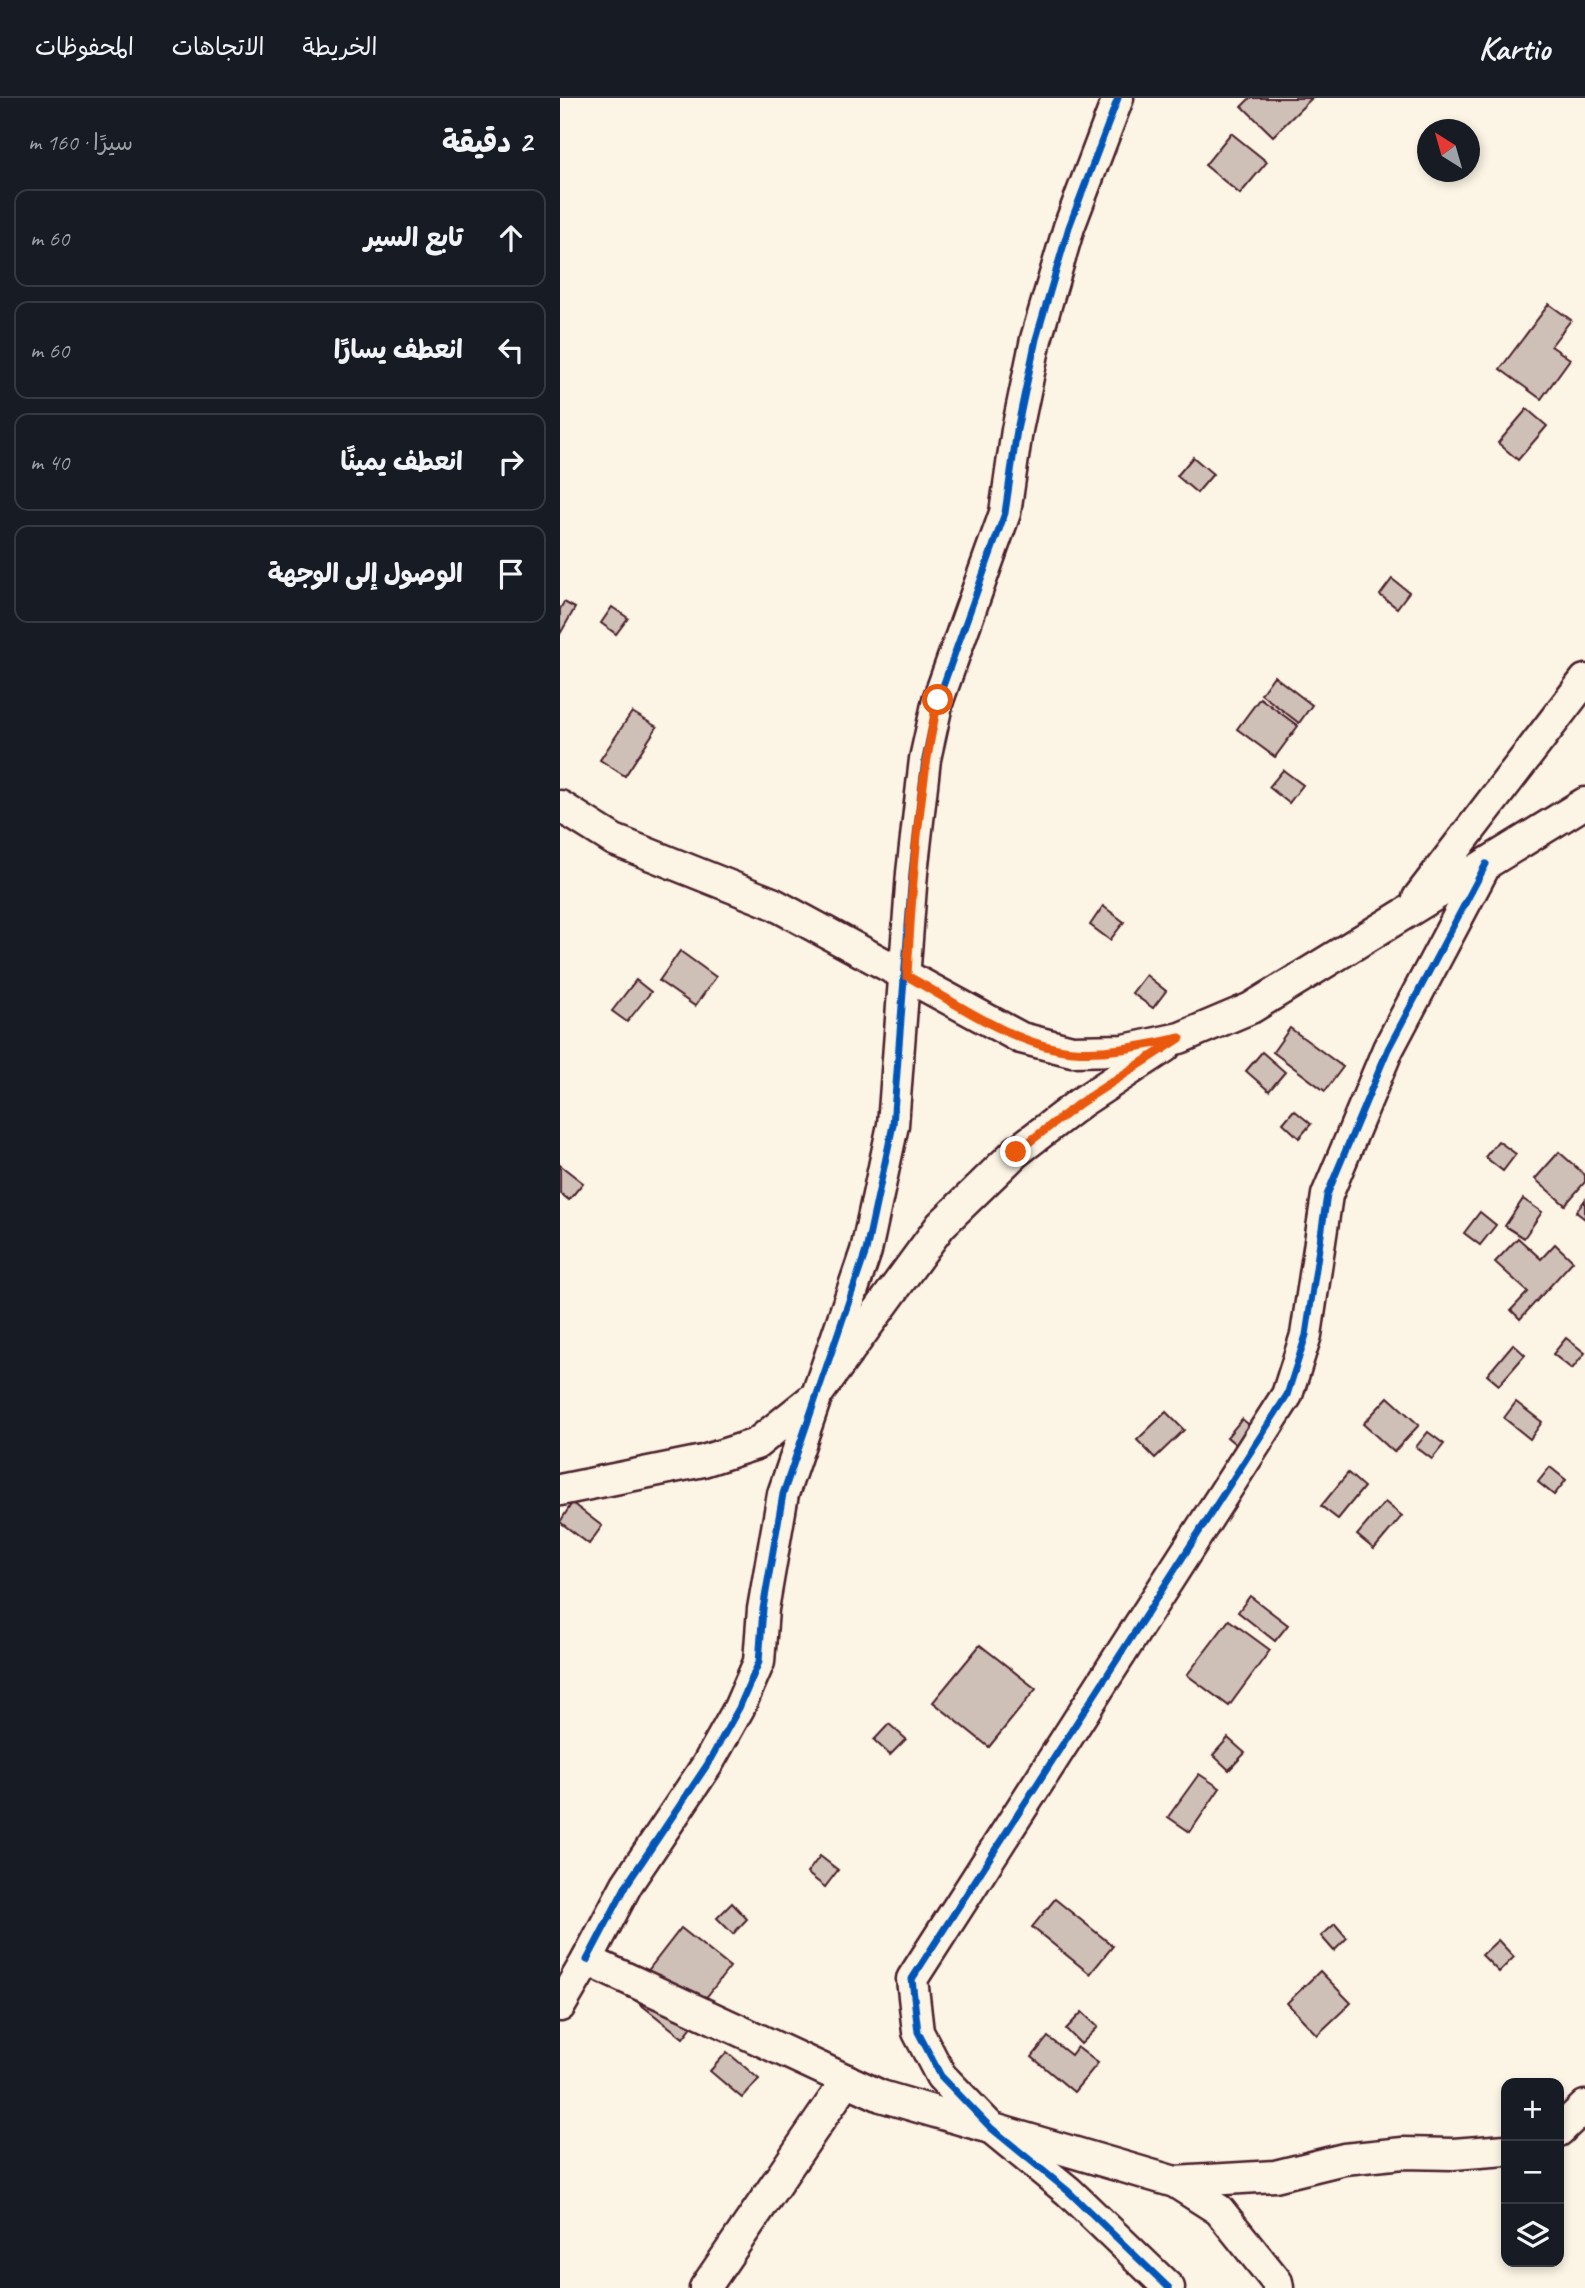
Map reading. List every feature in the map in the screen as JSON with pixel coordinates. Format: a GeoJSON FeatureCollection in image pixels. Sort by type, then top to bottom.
{"type":"FeatureCollection","features":[{"type":"Feature","properties":{"kind":"street"},"geometry":{"type":"LineString","coordinates":[[560,2006],[627,1884],[707,1765],[739,1708],[759,1662],[763,1609],[782,1493],[866,1251],[893,1125],[907,976],[915,847],[925,759],[938,700],[1005,513],[1017,430],[1036,339],[1069,227],[1118,98]]}},
{"type":"Feature","properties":{"kind":"street"},"geometry":{"type":"LineString","coordinates":[[1407,912],[1585,680]]}},
{"type":"Feature","properties":{"kind":"street"},"geometry":{"type":"LineString","coordinates":[[560,1490],[703,1461],[756,1444],[816,1396],[941,1225],[1016,1152],[1080,1103],[1180,1038],[1251,1008],[1585,803]]}},
{"type":"Feature","properties":{"kind":"street"},"geometry":{"type":"LineString","coordinates":[[560,806],[614,840],[772,904],[1021,1038],[1072,1051],[1124,1050],[1180,1038]]}},
{"type":"Feature","properties":{"kind":"street"},"geometry":{"type":"LineString","coordinates":[[1169,2288],[1068,2190],[991,2128],[941,2076],[918,2032],[912,1979],[1287,1395],[1306,1335],[1327,1195],[1388,1049],[1486,864]]}},
{"type":"Feature","properties":{"kind":"street"},"geometry":{"type":"LineString","coordinates":[[587,1960],[881,2096],[1175,2182],[1219,2210],[1277,2282],[1278,2288]]}},
{"type":"Feature","properties":{"kind":"street"},"geometry":{"type":"LineString","coordinates":[[705,2288],[846,2080]]}},
{"type":"Feature","properties":{"kind":"street"},"geometry":{"type":"LineString","coordinates":[[1564,2127],[1585,2106]]}},
{"type":"Feature","properties":{"kind":"street"},"geometry":{"type":"LineString","coordinates":[[1175,2182],[1275,2176],[1345,2159],[1403,2153],[1453,2154],[1501,2150]]}},
{"type":"Feature","properties":{"kind":"building"},"geometry":{"type":"Polygon","coordinates":[[[1250,98],[1312,98],[1273,136],[1242,106],[1250,98]]]}},
{"type":"Feature","properties":{"kind":"building"},"geometry":{"type":"Polygon","coordinates":[[[1231,133],[1267,162],[1240,194],[1205,165],[1231,133]]]}},
{"type":"Feature","properties":{"kind":"building"},"geometry":{"type":"Polygon","coordinates":[[[1549,304],[1571,320],[1551,346],[1570,359],[1541,399],[1500,369],[1549,304]]]}},
{"type":"Feature","properties":{"kind":"building"},"geometry":{"type":"Polygon","coordinates":[[[1527,409],[1547,426],[1518,460],[1498,443],[1527,409]]]}},
{"type":"Feature","properties":{"kind":"building"},"geometry":{"type":"Polygon","coordinates":[[[1193,457],[1213,474],[1197,493],[1177,476],[1193,457]]]}},
{"type":"Feature","properties":{"kind":"building"},"geometry":{"type":"Polygon","coordinates":[[[1392,579],[1409,592],[1397,608],[1380,595],[1392,579]]]}},
{"type":"Feature","properties":{"kind":"building"},"geometry":{"type":"Polygon","coordinates":[[[564,602],[575,608],[560,634],[560,609],[564,602]]]}},
{"type":"Feature","properties":{"kind":"building"},"geometry":{"type":"Polygon","coordinates":[[[612,607],[628,618],[616,634],[601,623],[612,607]]]}},
{"type":"Feature","properties":{"kind":"building"},"geometry":{"type":"Polygon","coordinates":[[[1274,676],[1312,705],[1299,723],[1261,694],[1274,676]]]}},
{"type":"Feature","properties":{"kind":"building"},"geometry":{"type":"Polygon","coordinates":[[[1260,698],[1298,726],[1275,757],[1237,729],[1260,698]]]}},
{"type":"Feature","properties":{"kind":"building"},"geometry":{"type":"Polygon","coordinates":[[[632,712],[657,727],[625,776],[600,760],[632,712]]]}},
{"type":"Feature","properties":{"kind":"building"},"geometry":{"type":"Polygon","coordinates":[[[1283,770],[1303,785],[1289,803],[1269,787],[1283,770]]]}},
{"type":"Feature","properties":{"kind":"building"},"geometry":{"type":"Polygon","coordinates":[[[1103,906],[1124,922],[1110,940],[1090,925],[1103,906]]]}},
{"type":"Feature","properties":{"kind":"building"},"geometry":{"type":"Polygon","coordinates":[[[680,951],[716,977],[695,1006],[659,981],[680,951]]]}},
{"type":"Feature","properties":{"kind":"building"},"geometry":{"type":"Polygon","coordinates":[[[1146,975],[1166,991],[1153,1008],[1132,993],[1146,975]]]}},
{"type":"Feature","properties":{"kind":"building"},"geometry":{"type":"Polygon","coordinates":[[[636,980],[651,992],[627,1022],[612,1011],[636,980]]]}},
{"type":"Feature","properties":{"kind":"building"},"geometry":{"type":"Polygon","coordinates":[[[1290,1028],[1343,1067],[1325,1091],[1273,1052],[1290,1028]]]}},
{"type":"Feature","properties":{"kind":"building"},"geometry":{"type":"Polygon","coordinates":[[[1262,1052],[1285,1072],[1269,1091],[1246,1071],[1262,1052]]]}},
{"type":"Feature","properties":{"kind":"building"},"geometry":{"type":"Polygon","coordinates":[[[1294,1110],[1311,1124],[1299,1138],[1283,1123],[1294,1110]]]}},
{"type":"Feature","properties":{"kind":"building"},"geometry":{"type":"Polygon","coordinates":[[[1498,1141],[1516,1154],[1503,1171],[1485,1157],[1498,1141]]]}},
{"type":"Feature","properties":{"kind":"building"},"geometry":{"type":"Polygon","coordinates":[[[1559,1152],[1585,1175],[1585,1182],[1565,1205],[1535,1179],[1559,1152]]]}},
{"type":"Feature","properties":{"kind":"building"},"geometry":{"type":"Polygon","coordinates":[[[560,1165],[583,1183],[569,1200],[560,1193],[560,1165]]]}},
{"type":"Feature","properties":{"kind":"building"},"geometry":{"type":"Polygon","coordinates":[[[1523,1199],[1542,1212],[1524,1238],[1505,1226],[1523,1199]]]}},
{"type":"Feature","properties":{"kind":"building"},"geometry":{"type":"Polygon","coordinates":[[[1585,1200],[1585,1219],[1576,1212],[1585,1200]]]}},
{"type":"Feature","properties":{"kind":"building"},"geometry":{"type":"Polygon","coordinates":[[[1480,1212],[1496,1225],[1480,1245],[1464,1233],[1480,1212]]]}},
{"type":"Feature","properties":{"kind":"building"},"geometry":{"type":"Polygon","coordinates":[[[1518,1238],[1541,1259],[1555,1244],[1573,1261],[1520,1319],[1511,1310],[1528,1292],[1495,1262],[1518,1238]]]}},
{"type":"Feature","properties":{"kind":"building"},"geometry":{"type":"Polygon","coordinates":[[[1566,1338],[1585,1353],[1572,1369],[1553,1354],[1566,1338]]]}},
{"type":"Feature","properties":{"kind":"building"},"geometry":{"type":"Polygon","coordinates":[[[1513,1344],[1525,1355],[1499,1385],[1487,1375],[1513,1344]]]}},
{"type":"Feature","properties":{"kind":"building"},"geometry":{"type":"Polygon","coordinates":[[[1388,1397],[1419,1425],[1394,1452],[1363,1424],[1388,1397]]]}},
{"type":"Feature","properties":{"kind":"building"},"geometry":{"type":"Polygon","coordinates":[[[1516,1402],[1542,1422],[1530,1439],[1504,1418],[1516,1402]]]}},
{"type":"Feature","properties":{"kind":"building"},"geometry":{"type":"Polygon","coordinates":[[[1166,1412],[1184,1430],[1155,1458],[1137,1440],[1166,1412]]]}},
{"type":"Feature","properties":{"kind":"building"},"geometry":{"type":"Polygon","coordinates":[[[1242,1419],[1254,1429],[1239,1447],[1227,1437],[1242,1419]]]}},
{"type":"Feature","properties":{"kind":"building"},"geometry":{"type":"Polygon","coordinates":[[[1428,1432],[1444,1444],[1432,1459],[1416,1447],[1428,1432]]]}},
{"type":"Feature","properties":{"kind":"building"},"geometry":{"type":"Polygon","coordinates":[[[1550,1467],[1566,1480],[1554,1495],[1538,1482],[1550,1467]]]}},
{"type":"Feature","properties":{"kind":"building"},"geometry":{"type":"Polygon","coordinates":[[[1348,1473],[1364,1487],[1338,1519],[1321,1506],[1348,1473]]]}},
{"type":"Feature","properties":{"kind":"building"},"geometry":{"type":"Polygon","coordinates":[[[1385,1502],[1402,1516],[1374,1549],[1357,1535],[1385,1502]]]}},
{"type":"Feature","properties":{"kind":"building"},"geometry":{"type":"Polygon","coordinates":[[[572,1503],[602,1526],[589,1544],[560,1522],[572,1503]]]}},
{"type":"Feature","properties":{"kind":"building"},"geometry":{"type":"Polygon","coordinates":[[[1250,1596],[1288,1625],[1275,1641],[1238,1612],[1250,1596]]]}},
{"type":"Feature","properties":{"kind":"building"},"geometry":{"type":"Polygon","coordinates":[[[1229,1620],[1270,1650],[1229,1706],[1187,1675],[1229,1620]]]}},
{"type":"Feature","properties":{"kind":"building"},"geometry":{"type":"Polygon","coordinates":[[[980,1645],[1036,1689],[989,1747],[933,1702],[980,1645]]]}},
{"type":"Feature","properties":{"kind":"building"},"geometry":{"type":"Polygon","coordinates":[[[889,1724],[906,1739],[890,1755],[874,1740],[889,1724]]]}},
{"type":"Feature","properties":{"kind":"building"},"geometry":{"type":"Polygon","coordinates":[[[1228,1738],[1245,1753],[1229,1770],[1213,1755],[1228,1738]]]}},
{"type":"Feature","properties":{"kind":"building"},"geometry":{"type":"Polygon","coordinates":[[[1199,1774],[1220,1788],[1190,1832],[1168,1817],[1199,1774]]]}},
{"type":"Feature","properties":{"kind":"building"},"geometry":{"type":"Polygon","coordinates":[[[820,1856],[838,1870],[825,1887],[807,1873],[820,1856]]]}},
{"type":"Feature","properties":{"kind":"building"},"geometry":{"type":"Polygon","coordinates":[[[1055,1899],[1113,1946],[1090,1974],[1032,1927],[1055,1899]]]}},
{"type":"Feature","properties":{"kind":"building"},"geometry":{"type":"Polygon","coordinates":[[[732,1903],[747,1919],[733,1934],[717,1918],[732,1903]]]}},
{"type":"Feature","properties":{"kind":"building"},"geometry":{"type":"Polygon","coordinates":[[[1335,1924],[1347,1938],[1334,1951],[1321,1936],[1335,1924]]]}},
{"type":"Feature","properties":{"kind":"building"},"geometry":{"type":"Polygon","coordinates":[[[681,1928],[730,1967],[705,1999],[710,2003],[683,2038],[629,1995],[681,1928]]]}},
{"type":"Feature","properties":{"kind":"building"},"geometry":{"type":"Polygon","coordinates":[[[1498,1940],[1514,1957],[1499,1972],[1482,1955],[1498,1940]]]}},
{"type":"Feature","properties":{"kind":"building"},"geometry":{"type":"Polygon","coordinates":[[[1320,1971],[1351,2003],[1317,2035],[1287,2003],[1320,1971]]]}},
{"type":"Feature","properties":{"kind":"building"},"geometry":{"type":"Polygon","coordinates":[[[1082,2012],[1098,2027],[1081,2044],[1066,2029],[1082,2012]]]}},
{"type":"Feature","properties":{"kind":"building"},"geometry":{"type":"Polygon","coordinates":[[[1048,2037],[1071,2055],[1077,2047],[1098,2063],[1074,2092],[1032,2057],[1048,2037]]]}},
{"type":"Feature","properties":{"kind":"building"},"geometry":{"type":"Polygon","coordinates":[[[727,2052],[759,2079],[742,2098],[710,2071],[727,2052]]]}},
{"type":"Feature","properties":{"kind":"cycle path"},"geometry":{"type":"LineString","coordinates":[[587,1960],[627,1884],[707,1765],[739,1708],[759,1662],[763,1609],[783,1494],[866,1251],[893,1125],[912,873],[925,759],[938,700],[1005,513],[1017,430],[1036,339],[1069,227],[1118,98]]}},
{"type":"Feature","properties":{"kind":"cycle path"},"geometry":{"type":"LineString","coordinates":[[1169,2288],[1068,2191],[991,2128],[941,2076],[918,2032],[912,1979],[1287,1395],[1306,1335],[1327,1195],[1388,1049],[1486,864]]}},
{"type":"Feature","properties":{"kind":"route"},"geometry":{"type":"LineString","coordinates":[[938,700],[925,759],[912,873],[907,976],[1021,1038],[1072,1051],[1124,1050],[1180,1038],[1080,1103],[1016,1152]]}}]}
